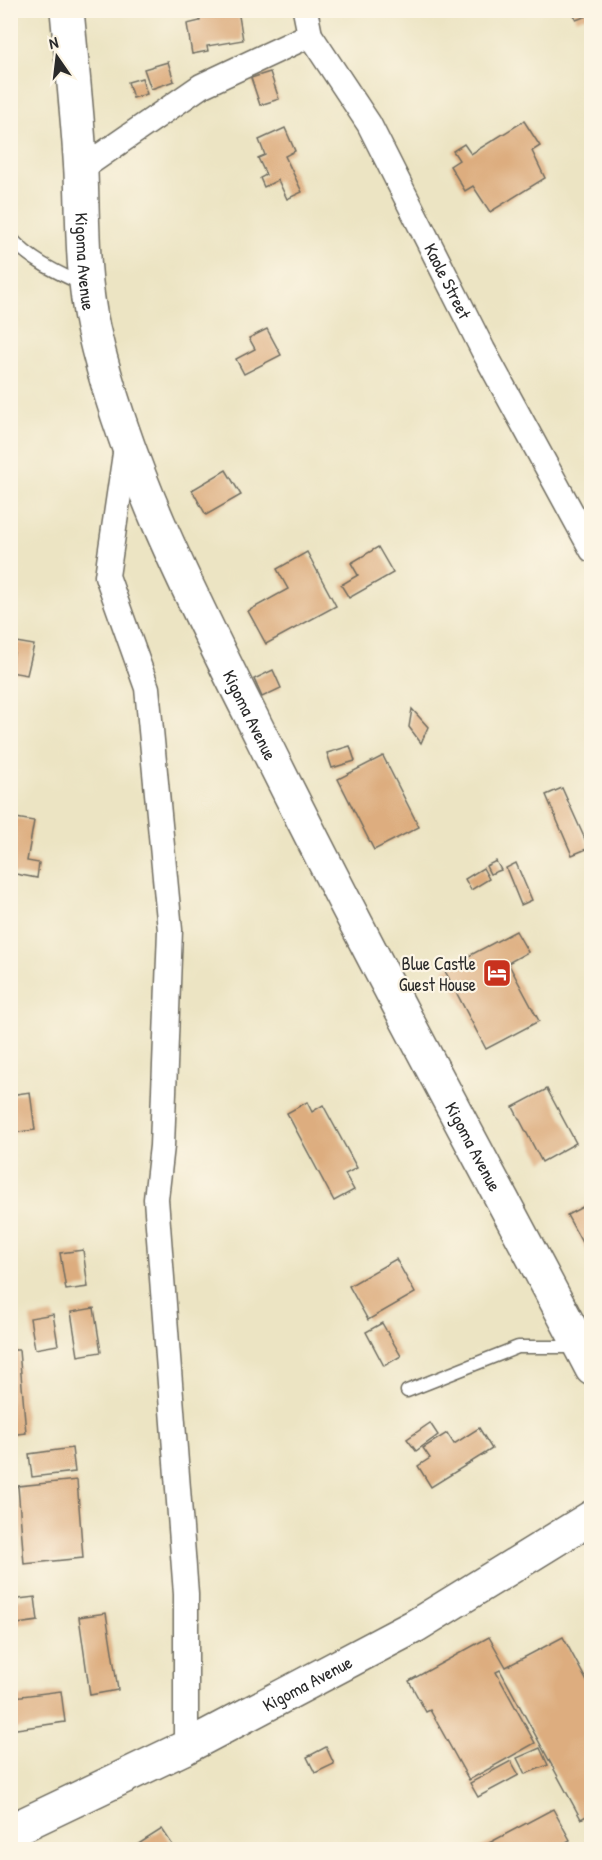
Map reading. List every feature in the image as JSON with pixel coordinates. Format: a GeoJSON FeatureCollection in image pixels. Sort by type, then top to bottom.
{"type":"FeatureCollection","features":[{"type":"Feature","properties":{"kind":"main road","name":"Kigoma Avenue"},"geometry":{"type":"LineString","coordinates":[[67,10],[81,169],[85,285],[94,330],[126,447],[201,615],[333,880],[391,994],[586,1358]]}},
{"type":"Feature","properties":{"kind":"main road","name":"Kigoma Avenue"},"geometry":{"type":"LineString","coordinates":[[10,1831],[186,1747],[415,1626],[591,1517]]}},
{"type":"Feature","properties":{"kind":"street","name":"Kaole Street"},"geometry":{"type":"LineString","coordinates":[[305,10],[310,35],[369,124],[483,350],[591,550]]}},
{"type":"Feature","properties":{"kind":"street"},"geometry":{"type":"LineString","coordinates":[[81,169],[201,86],[310,35]]}},
{"type":"Feature","properties":{"kind":"street"},"geometry":{"type":"LineString","coordinates":[[126,447],[107,576],[147,688],[170,930],[162,1146],[156,1199],[186,1594],[186,1747]]}},
{"type":"Feature","properties":{"kind":"lane"},"geometry":{"type":"LineString","coordinates":[[10,237],[22,250],[45,267],[85,285]]}},
{"type":"Feature","properties":{"kind":"lane"},"geometry":{"type":"LineString","coordinates":[[407,1391],[518,1347],[586,1358]]}},
{"type":"Feature","properties":{"kind":"building"},"geometry":{"type":"Polygon","coordinates":[[[199,10],[238,10],[243,40],[207,46],[208,51],[192,54],[187,24],[200,21],[199,10]]]}},
{"type":"Feature","properties":{"kind":"building"},"geometry":{"type":"Polygon","coordinates":[[[572,10],[592,10],[592,14],[576,20],[572,10]]]}},
{"type":"Feature","properties":{"kind":"building"},"geometry":{"type":"Polygon","coordinates":[[[168,62],[174,81],[151,89],[144,69],[168,62]]]}},
{"type":"Feature","properties":{"kind":"building"},"geometry":{"type":"Polygon","coordinates":[[[270,72],[279,99],[260,105],[251,78],[270,72]]]}},
{"type":"Feature","properties":{"kind":"building"},"geometry":{"type":"Polygon","coordinates":[[[142,78],[147,94],[133,98],[128,82],[142,78]]]}},
{"type":"Feature","properties":{"kind":"building"},"geometry":{"type":"Polygon","coordinates":[[[524,121],[540,146],[532,151],[545,178],[490,212],[473,186],[465,191],[450,166],[459,160],[453,151],[464,144],[471,154],[524,121]]]}},
{"type":"Feature","properties":{"kind":"building"},"geometry":{"type":"Polygon","coordinates":[[[285,128],[295,151],[285,156],[302,192],[287,199],[278,180],[264,187],[260,178],[266,175],[258,158],[265,155],[259,140],[285,128]]]}},
{"type":"Feature","properties":{"kind":"building"},"geometry":{"type":"Polygon","coordinates":[[[267,329],[281,355],[244,374],[236,359],[255,349],[249,338],[267,329]]]}},
{"type":"Feature","properties":{"kind":"building"},"geometry":{"type":"Polygon","coordinates":[[[226,470],[241,495],[206,515],[192,490],[226,470]]]}},
{"type":"Feature","properties":{"kind":"building"},"geometry":{"type":"Polygon","coordinates":[[[378,547],[393,573],[349,598],[341,585],[358,575],[351,563],[378,547]]]}},
{"type":"Feature","properties":{"kind":"building"},"geometry":{"type":"Polygon","coordinates":[[[307,552],[336,606],[266,644],[248,611],[288,589],[277,569],[307,552]]]}},
{"type":"Feature","properties":{"kind":"building"},"geometry":{"type":"Polygon","coordinates":[[[16,642],[34,645],[27,675],[10,672],[16,642]]]}},
{"type":"Feature","properties":{"kind":"building"},"geometry":{"type":"Polygon","coordinates":[[[273,670],[281,688],[262,697],[254,679],[273,670]]]}},
{"type":"Feature","properties":{"kind":"building"},"geometry":{"type":"Polygon","coordinates":[[[412,709],[428,727],[421,743],[409,727],[412,709]]]}},
{"type":"Feature","properties":{"kind":"building"},"geometry":{"type":"Polygon","coordinates":[[[350,746],[355,761],[332,768],[327,753],[350,746]]]}},
{"type":"Feature","properties":{"kind":"building"},"geometry":{"type":"Polygon","coordinates":[[[383,756],[419,827],[374,850],[338,779],[383,756]]]}},
{"type":"Feature","properties":{"kind":"building"},"geometry":{"type":"Polygon","coordinates":[[[562,788],[589,848],[572,855],[546,795],[562,788]]]}},
{"type":"Feature","properties":{"kind":"building"},"geometry":{"type":"Polygon","coordinates":[[[10,817],[34,821],[27,861],[39,863],[37,878],[10,873],[10,817]]]}},
{"type":"Feature","properties":{"kind":"building"},"geometry":{"type":"Polygon","coordinates":[[[496,861],[501,870],[490,874],[486,866],[496,861]]]}},
{"type":"Feature","properties":{"kind":"building"},"geometry":{"type":"Polygon","coordinates":[[[516,863],[532,900],[521,905],[506,868],[516,863]]]}},
{"type":"Feature","properties":{"kind":"building"},"geometry":{"type":"Polygon","coordinates":[[[483,868],[489,879],[471,890],[465,879],[483,868]]]}},
{"type":"Feature","properties":{"kind":"building"},"geometry":{"type":"Polygon","coordinates":[[[516,931],[528,952],[508,963],[539,1021],[486,1049],[444,969],[516,931]]]}},
{"type":"Feature","properties":{"kind":"building"},"geometry":{"type":"Polygon","coordinates":[[[547,1089],[576,1143],[542,1162],[513,1107],[547,1089]]]}},
{"type":"Feature","properties":{"kind":"building"},"geometry":{"type":"Polygon","coordinates":[[[30,1092],[35,1130],[10,1133],[10,1095],[30,1092]]]}},
{"type":"Feature","properties":{"kind":"building"},"geometry":{"type":"Polygon","coordinates":[[[307,1102],[312,1112],[323,1105],[357,1168],[345,1174],[354,1190],[334,1201],[287,1113],[307,1102]]]}},
{"type":"Feature","properties":{"kind":"building"},"geometry":{"type":"Polygon","coordinates":[[[592,1202],[592,1261],[567,1215],[592,1202]]]}},
{"type":"Feature","properties":{"kind":"building"},"geometry":{"type":"Polygon","coordinates":[[[83,1250],[88,1287],[66,1290],[60,1253],[83,1250]]]}},
{"type":"Feature","properties":{"kind":"building"},"geometry":{"type":"Polygon","coordinates":[[[396,1259],[415,1293],[368,1320],[349,1286],[396,1259]]]}},
{"type":"Feature","properties":{"kind":"building"},"geometry":{"type":"Polygon","coordinates":[[[94,1308],[101,1352],[78,1356],[71,1312],[94,1308]]]}},
{"type":"Feature","properties":{"kind":"building"},"geometry":{"type":"Polygon","coordinates":[[[53,1314],[58,1345],[35,1349],[30,1318],[53,1314]]]}},
{"type":"Feature","properties":{"kind":"building"},"geometry":{"type":"Polygon","coordinates":[[[382,1323],[401,1356],[384,1366],[366,1332],[382,1323]]]}},
{"type":"Feature","properties":{"kind":"building"},"geometry":{"type":"Polygon","coordinates":[[[10,1350],[19,1350],[26,1433],[10,1435],[10,1350]]]}},
{"type":"Feature","properties":{"kind":"building"},"geometry":{"type":"Polygon","coordinates":[[[430,1423],[438,1435],[416,1451],[407,1439],[430,1423]]]}},
{"type":"Feature","properties":{"kind":"building"},"geometry":{"type":"Polygon","coordinates":[[[479,1428],[492,1449],[431,1487],[418,1466],[430,1458],[423,1448],[447,1433],[454,1444],[479,1428]]]}},
{"type":"Feature","properties":{"kind":"building"},"geometry":{"type":"Polygon","coordinates":[[[72,1448],[75,1472],[32,1477],[29,1454],[72,1448]]]}},
{"type":"Feature","properties":{"kind":"building"},"geometry":{"type":"Polygon","coordinates":[[[77,1480],[83,1558],[24,1564],[18,1486],[77,1480]]]}},
{"type":"Feature","properties":{"kind":"building"},"geometry":{"type":"Polygon","coordinates":[[[35,1597],[38,1621],[10,1625],[10,1600],[35,1597]]]}},
{"type":"Feature","properties":{"kind":"building"},"geometry":{"type":"Polygon","coordinates":[[[106,1613],[118,1690],[90,1695],[79,1617],[106,1613]]]}},
{"type":"Feature","properties":{"kind":"building"},"geometry":{"type":"Polygon","coordinates":[[[489,1637],[506,1667],[563,1637],[592,1691],[592,1813],[581,1819],[500,1670],[496,1672],[535,1743],[469,1780],[430,1710],[426,1712],[409,1681],[489,1637]]]}},
{"type":"Feature","properties":{"kind":"building"},"geometry":{"type":"Polygon","coordinates":[[[10,1685],[14,1697],[61,1691],[65,1722],[10,1730],[10,1685]]]}},
{"type":"Feature","properties":{"kind":"building"},"geometry":{"type":"Polygon","coordinates":[[[326,1747],[334,1764],[315,1773],[307,1757],[326,1747]]]}},
{"type":"Feature","properties":{"kind":"building"},"geometry":{"type":"Polygon","coordinates":[[[540,1748],[548,1765],[525,1774],[517,1758],[540,1748]]]}},
{"type":"Feature","properties":{"kind":"building"},"geometry":{"type":"Polygon","coordinates":[[[511,1761],[519,1775],[478,1797],[470,1783],[511,1761]]]}},
{"type":"Feature","properties":{"kind":"building"},"geometry":{"type":"Polygon","coordinates":[[[553,1809],[570,1840],[552,1850],[476,1850],[553,1809]]]}},
{"type":"Feature","properties":{"kind":"building"},"geometry":{"type":"Polygon","coordinates":[[[162,1829],[176,1850],[129,1850],[162,1829]]]}},
{"type":"Feature","properties":{"kind":"place","name":"Blue Castle Guest House"},"geometry":{"type":"Point","coordinates":[497,973]}}]}
